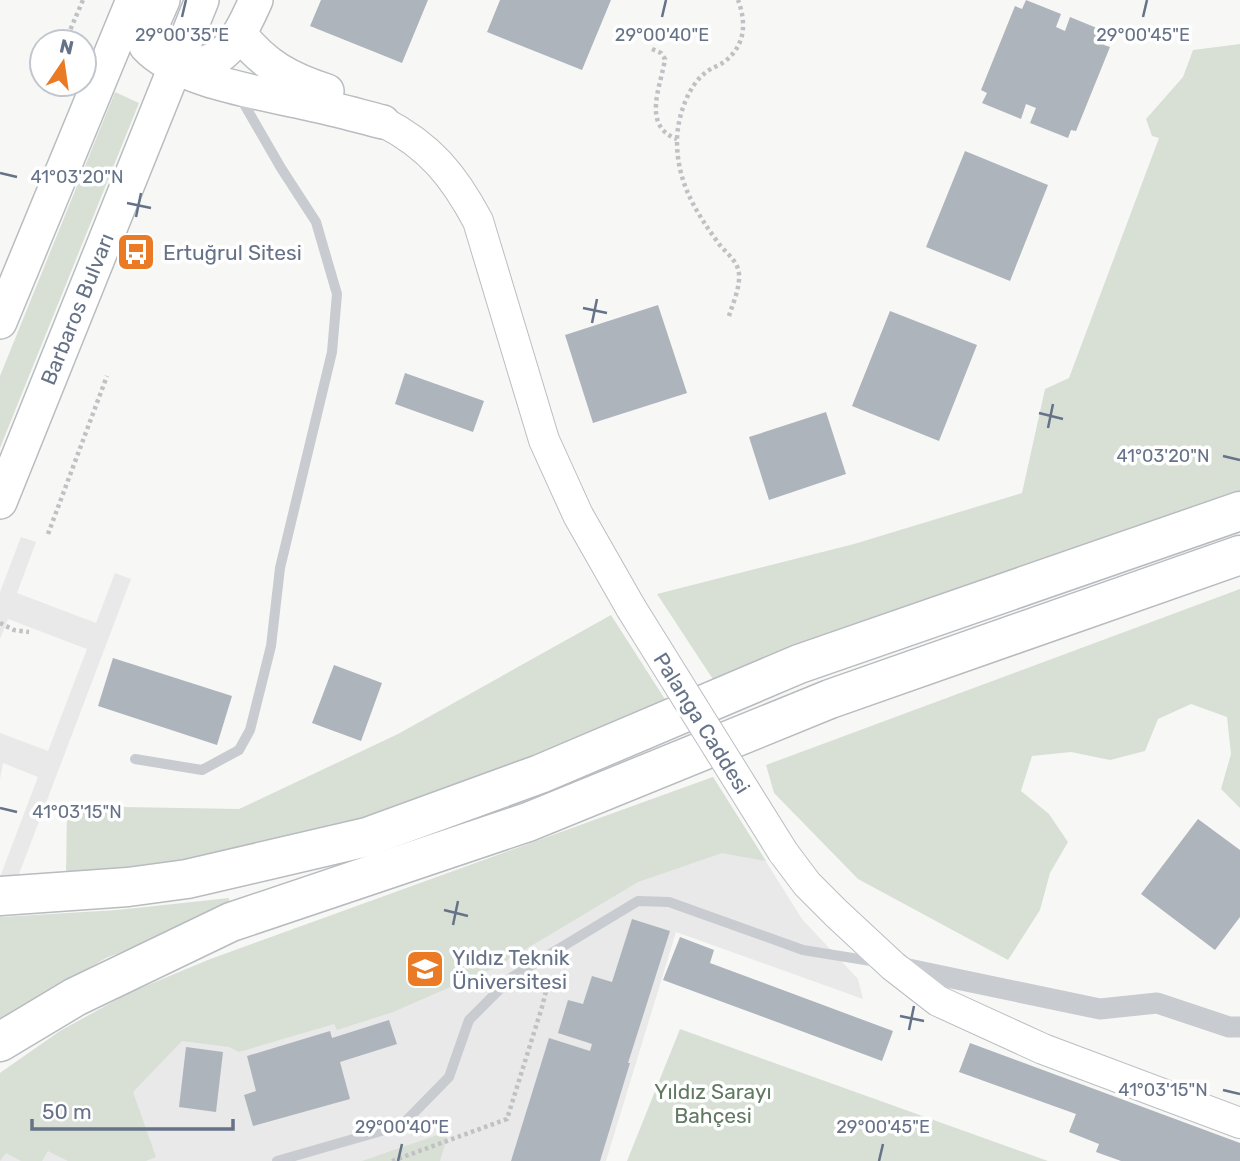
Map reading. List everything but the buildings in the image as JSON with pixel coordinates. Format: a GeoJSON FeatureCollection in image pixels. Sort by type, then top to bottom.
{"type":"FeatureCollection","features":[{"type":"Feature","properties":{"kind":"highway"},"geometry":{"type":"LineString","coordinates":[[0,896],[128,887],[187,879],[367,837],[540,774],[799,664],[1240,512]]}},
{"type":"Feature","properties":{"kind":"highway"},"geometry":{"type":"LineString","coordinates":[[0,1042],[75,997],[231,922],[528,822],[830,699],[1240,555]]}},
{"type":"Feature","properties":{"kind":"main road"},"geometry":{"type":"LineString","coordinates":[[0,322],[133,0]]}},
{"type":"Feature","properties":{"kind":"main road"},"geometry":{"type":"LineString","coordinates":[[163,0],[148,34],[146,46],[156,57],[199,76],[243,89],[383,122]]}},
{"type":"Feature","properties":{"kind":"main road","name":"Barbaros Bulvarı"},"geometry":{"type":"LineString","coordinates":[[0,502],[202,0]]}},
{"type":"Feature","properties":{"kind":"main road"},"geometry":{"type":"LineString","coordinates":[[174,65],[205,63],[223,53],[240,34],[256,0]]}},
{"type":"Feature","properties":{"kind":"main road"},"geometry":{"type":"LineString","coordinates":[[240,34],[251,48],[281,72],[356,103],[383,122]]}},
{"type":"Feature","properties":{"kind":"main road","name":"Palanga Caddesi"},"geometry":{"type":"LineString","coordinates":[[383,122],[404,133],[429,152],[461,191],[478,221],[544,440],[578,515],[631,608],[783,852],[827,904],[893,966],[938,1001],[1033,1044],[1240,1123]]}},
{"type":"Feature","properties":{"kind":"street"},"geometry":{"type":"LineString","coordinates":[[893,966],[1100,1009],[1157,1003],[1229,1027],[1240,1027]]}},
{"type":"Feature","properties":{"kind":"lane"},"geometry":{"type":"LineString","coordinates":[[135,759],[202,770],[239,750],[250,730],[271,646],[280,568],[332,352],[337,294],[316,222],[244,104],[243,89]]}},
{"type":"Feature","properties":{"kind":"lane"},"geometry":{"type":"LineString","coordinates":[[277,1161],[402,1125],[449,1077],[469,1020],[512,977],[638,901],[669,902],[803,950],[846,955],[893,966]]}},
{"type":"Feature","properties":{"kind":"path"},"geometry":{"type":"LineString","coordinates":[[71,28],[83,0]]}},
{"type":"Feature","properties":{"kind":"path"},"geometry":{"type":"LineString","coordinates":[[729,316],[739,273],[735,261],[703,222],[684,189],[677,139],[690,91],[704,73],[735,52],[742,39],[743,12],[738,0]]}},
{"type":"Feature","properties":{"kind":"path"},"geometry":{"type":"LineString","coordinates":[[652,49],[661,53],[665,60],[656,89],[658,125],[669,136],[677,139]]}},
{"type":"Feature","properties":{"kind":"path"},"geometry":{"type":"LineString","coordinates":[[48,534],[107,376]]}},
{"type":"Feature","properties":{"kind":"path"},"geometry":{"type":"LineString","coordinates":[[0,624],[14,631],[29,632]]}},
{"type":"Feature","properties":{"kind":"path"},"geometry":{"type":"LineString","coordinates":[[392,1161],[507,1119],[542,1007],[555,950]]}},
{"type":"Feature","properties":{"kind":"shaded area"},"geometry":{"type":"Polygon","coordinates":[[[21,537],[36,542],[17,593],[96,623],[115,573],[131,579],[0,924],[0,877],[38,777],[3,763],[0,779],[0,733],[48,751],[87,649],[8,619],[0,639],[0,592],[21,537]]]}},
{"type":"Feature","properties":{"kind":"shaded area","name":"Yıldız Teknik Üniversitesi"},"geometry":{"type":"Polygon","coordinates":[[[713,777],[802,919],[858,979],[863,999],[676,932],[606,1161],[0,1161],[0,1073],[60,1031],[129,993],[208,960],[713,777]]]}},
{"type":"Feature","properties":{"kind":"green space"},"geometry":{"type":"Polygon","coordinates":[[[1240,44],[1240,499],[716,684],[657,594],[854,544],[1022,493],[1045,389],[1069,378],[1159,138],[1152,136],[1146,119],[1183,77],[1193,50],[1240,44]]]}},
{"type":"Feature","properties":{"kind":"green space"},"geometry":{"type":"Polygon","coordinates":[[[115,92],[139,103],[0,448],[0,376],[115,92]]]}},
{"type":"Feature","properties":{"kind":"green space"},"geometry":{"type":"Polygon","coordinates":[[[1240,589],[1240,808],[1221,789],[1231,754],[1227,717],[1191,704],[1158,719],[1145,751],[1110,760],[1071,752],[1032,756],[1021,791],[1049,814],[1068,842],[1050,873],[1040,910],[1008,960],[858,879],[774,793],[766,765],[1240,589]]]}},
{"type":"Feature","properties":{"kind":"green space"},"geometry":{"type":"Polygon","coordinates":[[[611,615],[668,704],[461,786],[343,828],[216,858],[66,873],[67,806],[239,809],[398,734],[611,615]]]}},
{"type":"Feature","properties":{"kind":"green space"},"geometry":{"type":"Polygon","coordinates":[[[713,777],[766,861],[722,853],[638,882],[494,968],[393,1012],[337,1030],[334,1024],[239,1052],[229,1047],[182,1041],[133,1092],[156,1157],[146,1161],[68,1161],[48,1151],[42,1161],[21,1161],[6,1153],[0,1161],[0,1073],[60,1031],[129,993],[208,960],[713,777]]]}},
{"type":"Feature","properties":{"kind":"green space"},"geometry":{"type":"Polygon","coordinates":[[[229,898],[229,910],[106,958],[0,1021],[0,917],[117,910],[229,898]]]}},
{"type":"Feature","properties":{"kind":"green space","name":"Yıldız Sarayı Bahçesi"},"geometry":{"type":"Polygon","coordinates":[[[680,1029],[1048,1161],[627,1161],[680,1029]]]}},
{"type":"Feature","properties":{"kind":"green space"},"geometry":{"type":"Polygon","coordinates":[[[449,1131],[440,1161],[362,1161],[449,1131]]]}},
{"type":"Feature","properties":{"kind":"place","name":"Ertuğrul Sitesi"},"geometry":{"type":"Point","coordinates":[136,252]}},
{"type":"Feature","properties":{"kind":"place","name":"Yıldız Teknik Üniversitesi"},"geometry":{"type":"Point","coordinates":[425,969]}}]}
